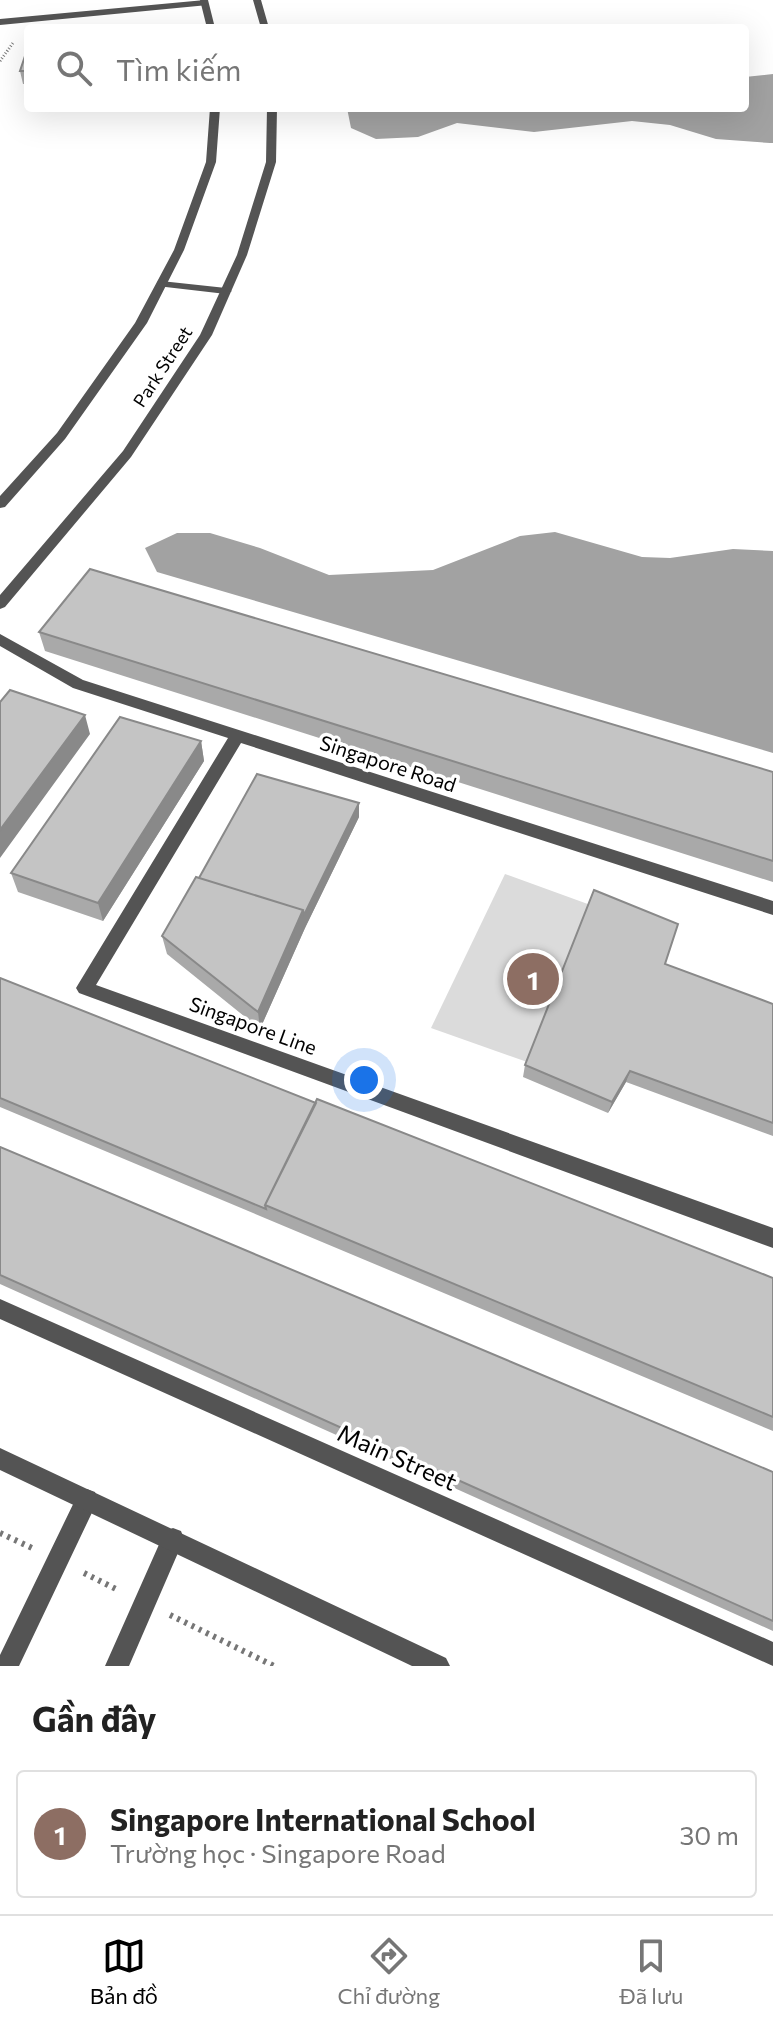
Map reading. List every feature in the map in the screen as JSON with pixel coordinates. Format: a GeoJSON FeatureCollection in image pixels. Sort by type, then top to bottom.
{"type":"FeatureCollection","features":[{"type":"Feature","properties":{"kind":"street"},"geometry":{"type":"LineString","coordinates":[[257,0],[264,24]]}},
{"type":"Feature","properties":{"kind":"street"},"geometry":{"type":"LineString","coordinates":[[0,22],[205,2],[210,24]]}},
{"type":"Feature","properties":{"kind":"street"},"geometry":{"type":"LineString","coordinates":[[0,504],[61,436],[141,323],[179,250],[211,162],[215,112]]}},
{"type":"Feature","properties":{"kind":"street","name":"Park Street"},"geometry":{"type":"LineString","coordinates":[[0,604],[127,454],[206,335],[242,255],[271,162],[272,112]]}},
{"type":"Feature","properties":{"kind":"street"},"geometry":{"type":"LineString","coordinates":[[161,284],[226,291]]}},
{"type":"Feature","properties":{"kind":"street","name":"Singapore Road"},"geometry":{"type":"LineString","coordinates":[[0,639],[78,684],[773,908]]}},
{"type":"Feature","properties":{"kind":"street","name":"Singapore Line"},"geometry":{"type":"LineString","coordinates":[[237,737],[85,988],[773,1238]]}},
{"type":"Feature","properties":{"kind":"street","name":"Main Street"},"geometry":{"type":"LineString","coordinates":[[0,1309],[773,1654]]}},
{"type":"Feature","properties":{"kind":"street"},"geometry":{"type":"LineString","coordinates":[[0,1459],[438,1666]]}},
{"type":"Feature","properties":{"kind":"street"},"geometry":{"type":"LineString","coordinates":[[7,1666],[87,1500]]}},
{"type":"Feature","properties":{"kind":"street"},"geometry":{"type":"LineString","coordinates":[[117,1666],[173,1539]]}},
{"type":"Feature","properties":{"kind":"shaded area"},"geometry":{"type":"Polygon","coordinates":[[[773,74],[773,143],[716,139],[670,125],[632,121],[534,132],[457,123],[418,137],[376,139],[351,128],[348,112],[749,112],[749,77],[773,74]]]}},
{"type":"Feature","properties":{"kind":"shaded area"},"geometry":{"type":"Polygon","coordinates":[[[555,532],[642,557],[670,558],[733,549],[773,551],[773,753],[157,572],[145,548],[177,533],[210,533],[260,548],[329,575],[433,570],[520,536],[555,532]]]}},
{"type":"Feature","properties":{"kind":"shaded area"},"geometry":{"type":"Polygon","coordinates":[[[505,874],[596,907],[533,1064],[431,1028],[505,874]]]}},
{"type":"Feature","properties":{"kind":"building"},"geometry":{"type":"Polygon","coordinates":[[[90,569],[773,772],[773,861],[39,632],[90,569]]]}},
{"type":"Feature","properties":{"kind":"building"},"geometry":{"type":"Polygon","coordinates":[[[10,690],[85,715],[0,830],[0,702],[10,690]]]}},
{"type":"Feature","properties":{"kind":"building"},"geometry":{"type":"Polygon","coordinates":[[[120,717],[201,741],[98,903],[11,873],[120,717]]]}},
{"type":"Feature","properties":{"kind":"building"},"geometry":{"type":"Polygon","coordinates":[[[257,774],[359,803],[304,915],[303,910],[199,878],[257,774]]]}},
{"type":"Feature","properties":{"kind":"building"},"geometry":{"type":"Polygon","coordinates":[[[196,877],[303,910],[258,1012],[162,936],[196,877]]]}},
{"type":"Feature","properties":{"kind":"building"},"geometry":{"type":"Polygon","coordinates":[[[594,890],[678,924],[665,964],[773,1004],[773,1123],[630,1071],[612,1102],[525,1065],[594,890]]]}},
{"type":"Feature","properties":{"kind":"building"},"geometry":{"type":"Polygon","coordinates":[[[0,978],[316,1103],[265,1205],[266,1209],[0,1098],[0,978]]]}},
{"type":"Feature","properties":{"kind":"building"},"geometry":{"type":"Polygon","coordinates":[[[317,1099],[773,1278],[773,1417],[265,1205],[317,1099]]]}},
{"type":"Feature","properties":{"kind":"building"},"geometry":{"type":"Polygon","coordinates":[[[0,1147],[773,1472],[773,1621],[0,1275],[0,1147]]]}},
{"type":"Feature","properties":{"kind":"place","name":"Singapore International School"},"geometry":{"type":"Point","coordinates":[533,979]}}]}
